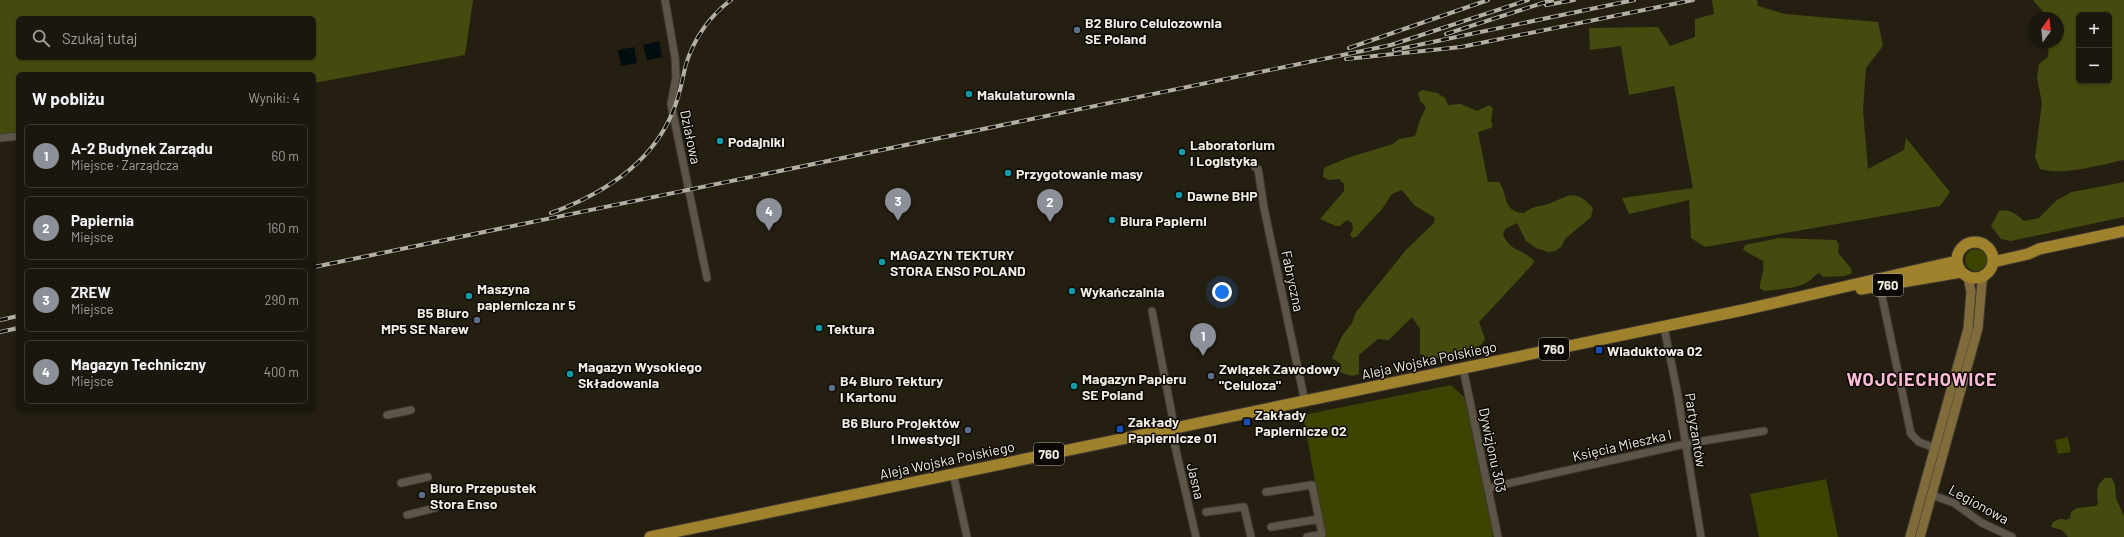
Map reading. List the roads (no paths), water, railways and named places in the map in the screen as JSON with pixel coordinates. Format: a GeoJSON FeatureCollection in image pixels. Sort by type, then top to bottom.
{"type":"FeatureCollection","features":[{"type":"Feature","properties":{"kind":"main road"},"geometry":{"type":"LineString","coordinates":[[1992,257],[2028,254],[2040,249],[2124,231]]}},
{"type":"Feature","properties":{"kind":"main road"},"geometry":{"type":"LineString","coordinates":[[1910,537],[1968,328],[1971,292],[1957,261],[1959,252],[1969,243],[1984,244],[1992,257],[1991,270],[1984,276],[1982,282],[1978,328],[1920,537]]}},
{"type":"Feature","properties":{"kind":"main road","name":"Aleja Wojska Polskiego"},"geometry":{"type":"LineString","coordinates":[[650,537],[953,473],[1173,430],[1664,327],[1957,261]]}},
{"type":"Feature","properties":{"kind":"main road","name":"Aleja Wojska Polskiego"},"geometry":{"type":"LineString","coordinates":[[1815,294],[1880,287],[1964,274]]}},
{"type":"Feature","properties":{"kind":"main road","name":"760"},"geometry":{"type":"LineString","coordinates":[[1964,274],[1976,279],[1984,276]]}},
{"type":"Feature","properties":{"kind":"street","name":"Działowa"},"geometry":{"type":"LineString","coordinates":[[665,0],[676,77],[671,104],[707,278]]}},
{"type":"Feature","properties":{"kind":"street"},"geometry":{"type":"LineString","coordinates":[[0,138],[16,136]]}},
{"type":"Feature","properties":{"kind":"street","name":"Fabryczna"},"geometry":{"type":"LineString","coordinates":[[1255,167],[1258,169],[1264,208],[1305,402]]}},
{"type":"Feature","properties":{"kind":"street"},"geometry":{"type":"LineString","coordinates":[[1880,287],[1911,434],[1919,442],[1935,448]]}},
{"type":"Feature","properties":{"kind":"street","name":"Jasna"},"geometry":{"type":"LineString","coordinates":[[1152,311],[1171,409],[1175,446],[1196,537]]}},
{"type":"Feature","properties":{"kind":"street","name":"Partyzantów"},"geometry":{"type":"LineString","coordinates":[[1664,327],[1702,537]]}},
{"type":"Feature","properties":{"kind":"street","name":"Dywizjonu 303"},"geometry":{"type":"LineString","coordinates":[[1463,368],[1498,537]]}},
{"type":"Feature","properties":{"kind":"street"},"geometry":{"type":"LineString","coordinates":[[387,415],[411,410]]}},
{"type":"Feature","properties":{"kind":"street","name":"Księcia Mieszka I"},"geometry":{"type":"LineString","coordinates":[[1488,488],[1685,444],[1764,431]]}},
{"type":"Feature","properties":{"kind":"street"},"geometry":{"type":"LineString","coordinates":[[953,473],[967,537]]}},
{"type":"Feature","properties":{"kind":"street"},"geometry":{"type":"LineString","coordinates":[[401,483],[428,477]]}},
{"type":"Feature","properties":{"kind":"street"},"geometry":{"type":"LineString","coordinates":[[1266,492],[1310,484],[1314,487],[1322,534],[1307,537]]}},
{"type":"Feature","properties":{"kind":"street","name":"Legionowa"},"geometry":{"type":"LineString","coordinates":[[1932,495],[1954,503],[1982,523],[2012,537]]}},
{"type":"Feature","properties":{"kind":"street"},"geometry":{"type":"LineString","coordinates":[[1206,512],[1244,507],[1251,537]]}},
{"type":"Feature","properties":{"kind":"street"},"geometry":{"type":"LineString","coordinates":[[407,515],[435,508]]}},
{"type":"Feature","properties":{"kind":"street"},"geometry":{"type":"LineString","coordinates":[[1272,527],[1319,519]]}},
{"type":"Feature","properties":{"kind":"railway"},"geometry":{"type":"LineString","coordinates":[[551,213],[589,196],[624,175],[639,162],[652,147],[664,130],[675,105],[686,64],[693,46],[716,13],[731,0]]}},
{"type":"Feature","properties":{"kind":"railway"},"geometry":{"type":"LineString","coordinates":[[1349,48],[1488,0]]}},
{"type":"Feature","properties":{"kind":"railway"},"geometry":{"type":"LineString","coordinates":[[316,267],[1391,45],[1528,0]]}},
{"type":"Feature","properties":{"kind":"railway"},"geometry":{"type":"LineString","coordinates":[[1446,34],[1552,0]]}},
{"type":"Feature","properties":{"kind":"railway"},"geometry":{"type":"LineString","coordinates":[[1546,5],[1574,0]]}},
{"type":"Feature","properties":{"kind":"railway"},"geometry":{"type":"LineString","coordinates":[[1394,50],[1634,0]]}},
{"type":"Feature","properties":{"kind":"railway"},"geometry":{"type":"LineString","coordinates":[[1346,59],[1461,47],[1693,0]]}},
{"type":"Feature","properties":{"kind":"railway"},"geometry":{"type":"LineString","coordinates":[[0,320],[16,316]]}},
{"type":"Feature","properties":{"kind":"railway"},"geometry":{"type":"LineString","coordinates":[[0,332],[16,328]]}},
{"type":"Feature","properties":{"kind":"place","name":"B2 Biuro Celulozownia SE Poland"},"geometry":{"type":"Point","coordinates":[1077,30]}},
{"type":"Feature","properties":{"kind":"place","name":"Makulaturownia"},"geometry":{"type":"Point","coordinates":[969,94]}},
{"type":"Feature","properties":{"kind":"place","name":"Podajniki"},"geometry":{"type":"Point","coordinates":[720,141]}},
{"type":"Feature","properties":{"kind":"place","name":"Laboratorium i Logistyka"},"geometry":{"type":"Point","coordinates":[1182,152]}},
{"type":"Feature","properties":{"kind":"place","name":"Przygotowanie masy"},"geometry":{"type":"Point","coordinates":[1008,173]}},
{"type":"Feature","properties":{"kind":"place","name":"Dawne BHP"},"geometry":{"type":"Point","coordinates":[1179,195]}},
{"type":"Feature","properties":{"kind":"place","name":"Biura Papierni"},"geometry":{"type":"Point","coordinates":[1112,220]}},
{"type":"Feature","properties":{"kind":"place","name":"ZREW"},"geometry":{"type":"Point","coordinates":[898,221]}},
{"type":"Feature","properties":{"kind":"place","name":"Papiernia"},"geometry":{"type":"Point","coordinates":[1050,222]}},
{"type":"Feature","properties":{"kind":"place","name":"Magazyn Techniczny"},"geometry":{"type":"Point","coordinates":[769,231]}},
{"type":"Feature","properties":{"kind":"place","name":"MAGAZYN TEKTURY STORA ENSO POLAND"},"geometry":{"type":"Point","coordinates":[882,262]}},
{"type":"Feature","properties":{"kind":"place","name":"Wykańczalnia"},"geometry":{"type":"Point","coordinates":[1072,291]}},
{"type":"Feature","properties":{"kind":"place","name":"Maszyna papiernicza nr 5"},"geometry":{"type":"Point","coordinates":[469,296]}},
{"type":"Feature","properties":{"kind":"place","name":"B5 Biuro MP5 SE Narew"},"geometry":{"type":"Point","coordinates":[477,320]}},
{"type":"Feature","properties":{"kind":"place","name":"Tektura"},"geometry":{"type":"Point","coordinates":[819,328]}},
{"type":"Feature","properties":{"kind":"place","name":"Wiaduktowa 02"},"geometry":{"type":"Point","coordinates":[1599,350]}},
{"type":"Feature","properties":{"kind":"place","name":"A-2 Budynek Zarządu"},"geometry":{"type":"Point","coordinates":[1203,356]}},
{"type":"Feature","properties":{"kind":"place","name":"Magazyn Wysokiego Składowania"},"geometry":{"type":"Point","coordinates":[570,374]}},
{"type":"Feature","properties":{"kind":"place","name":"Związek Zawodowy \"Celuloza\""},"geometry":{"type":"Point","coordinates":[1211,376]}},
{"type":"Feature","properties":{"kind":"place","name":"Magazyn Papieru SE Poland"},"geometry":{"type":"Point","coordinates":[1074,386]}},
{"type":"Feature","properties":{"kind":"place","name":"B4 Biuro Tektury i Kartonu"},"geometry":{"type":"Point","coordinates":[832,388]}},
{"type":"Feature","properties":{"kind":"place","name":"Zakłady Papiernicze 02"},"geometry":{"type":"Point","coordinates":[1247,422]}},
{"type":"Feature","properties":{"kind":"place","name":"Zakłady Papiernicze 01"},"geometry":{"type":"Point","coordinates":[1120,429]}},
{"type":"Feature","properties":{"kind":"place","name":"B6 Biuro Projektów i Inwestycji"},"geometry":{"type":"Point","coordinates":[968,430]}},
{"type":"Feature","properties":{"kind":"place","name":"Biuro Przepustek Stora Enso"},"geometry":{"type":"Point","coordinates":[422,495]}},
{"type":"Feature","properties":{"kind":"district","name":"WOJCIECHOWICE"},"geometry":{"type":"Point","coordinates":[1922,379]}}]}
